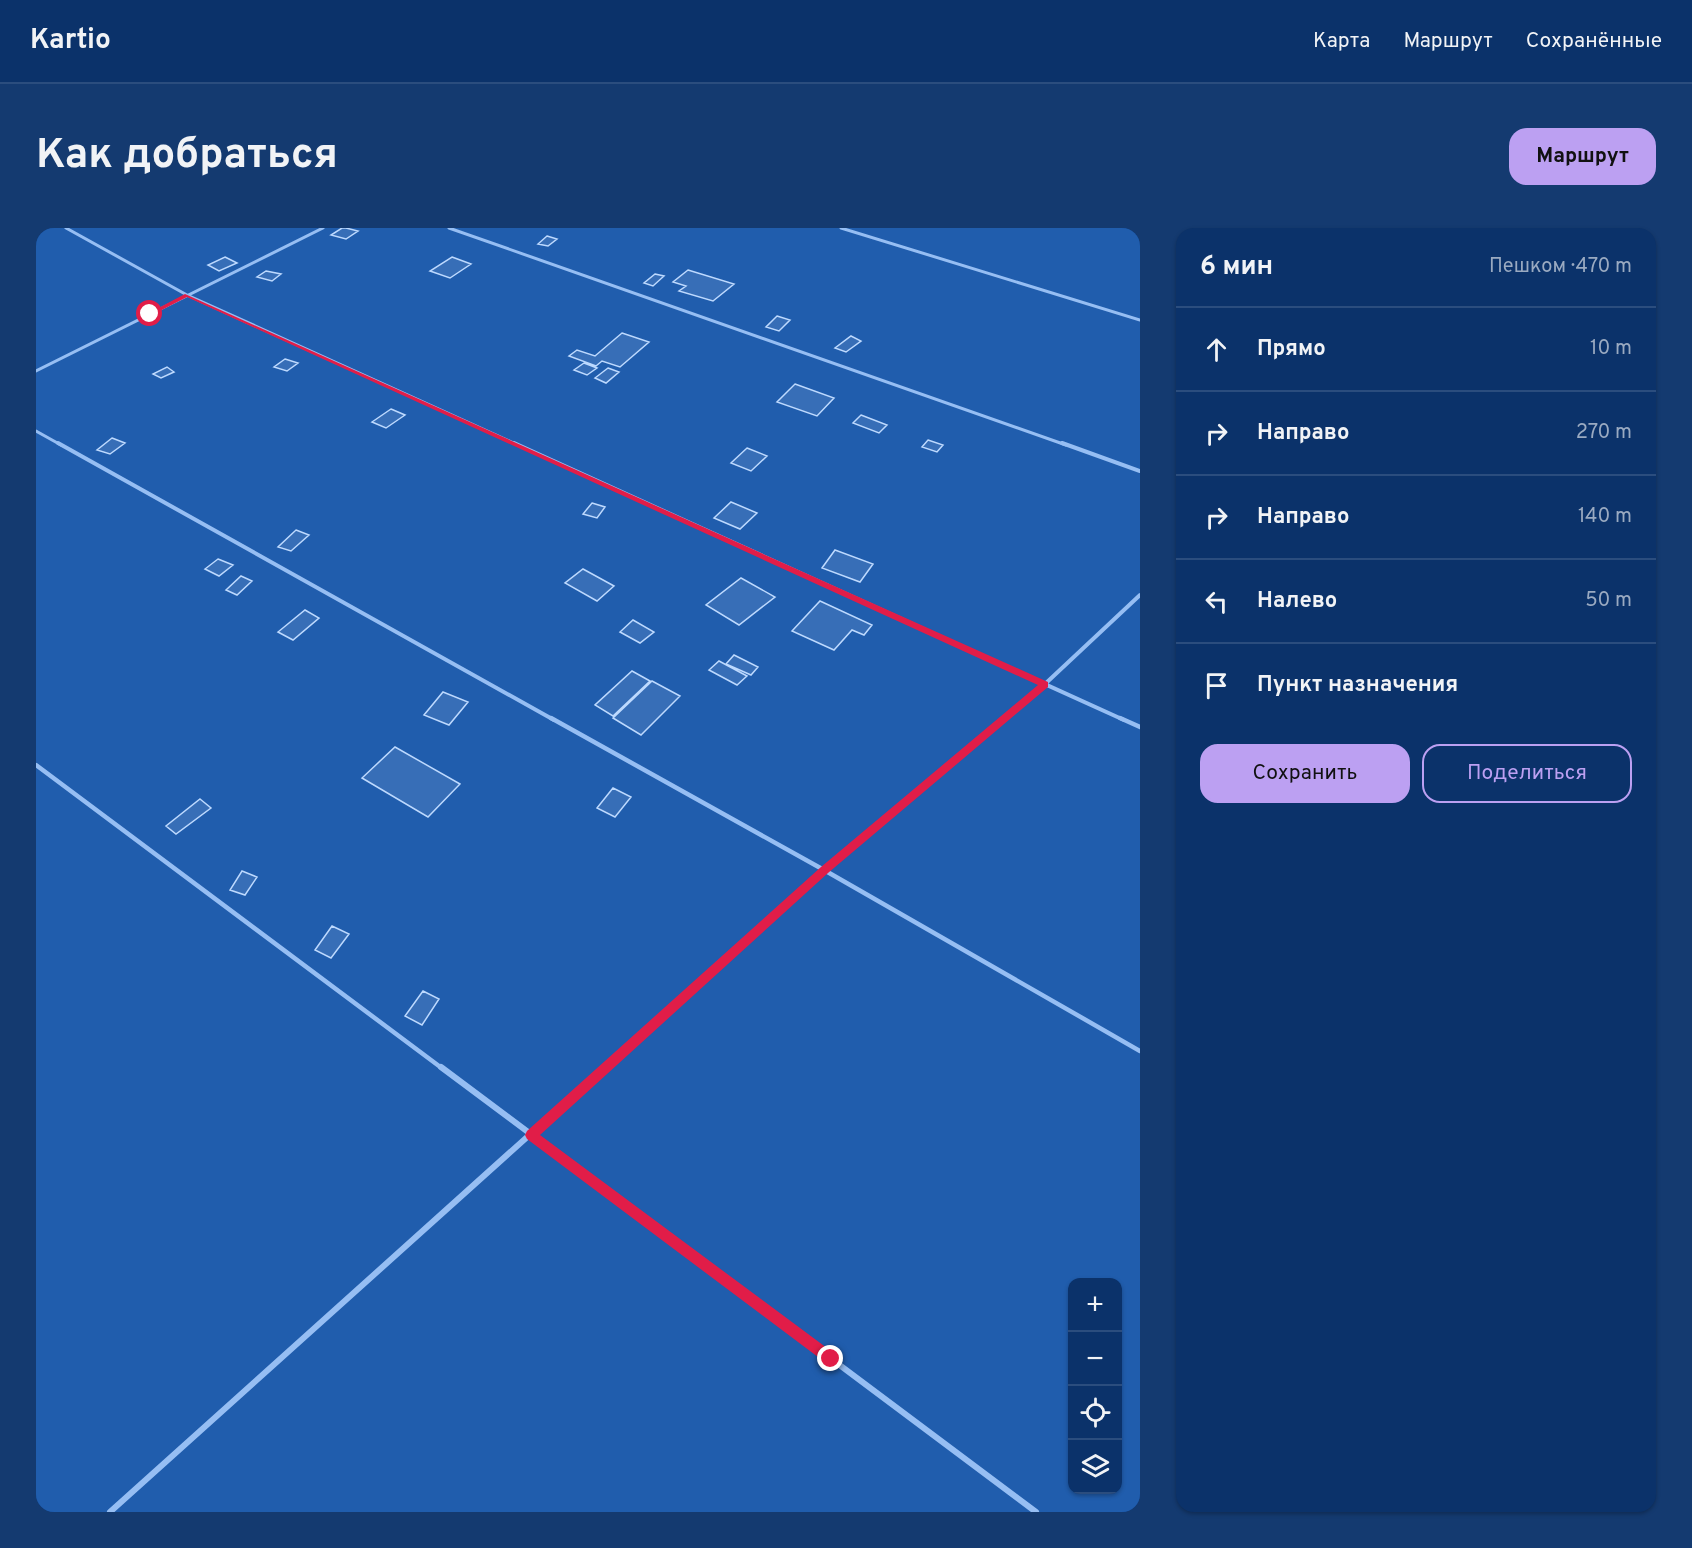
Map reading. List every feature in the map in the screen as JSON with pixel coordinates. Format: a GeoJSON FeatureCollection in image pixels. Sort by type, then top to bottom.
{"type":"FeatureCollection","features":[{"type":"Feature","properties":{"kind":"lane"},"geometry":{"type":"LineString","coordinates":[[66,228],[187,295],[1140,727]]}},
{"type":"Feature","properties":{"kind":"lane"},"geometry":{"type":"LineString","coordinates":[[36,371],[323,228]]}},
{"type":"Feature","properties":{"kind":"lane"},"geometry":{"type":"LineString","coordinates":[[449,228],[1140,471]]}},
{"type":"Feature","properties":{"kind":"lane"},"geometry":{"type":"LineString","coordinates":[[841,228],[1140,320]]}},
{"type":"Feature","properties":{"kind":"lane"},"geometry":{"type":"LineString","coordinates":[[36,431],[824,870],[1140,1051]]}},
{"type":"Feature","properties":{"kind":"lane"},"geometry":{"type":"LineString","coordinates":[[110,1512],[824,870],[1045,684],[1140,595]]}},
{"type":"Feature","properties":{"kind":"lane"},"geometry":{"type":"LineString","coordinates":[[36,765],[1036,1512]]}},
{"type":"Feature","properties":{"kind":"shaded area"},"geometry":{"type":"Polygon","coordinates":[[[36,228],[1140,228],[1140,1512],[36,1512],[36,228]]]}},
{"type":"Feature","properties":{"kind":"building"},"geometry":{"type":"Polygon","coordinates":[[[342,228],[358,231],[346,239],[331,235],[342,228]]]}},
{"type":"Feature","properties":{"kind":"building"},"geometry":{"type":"Polygon","coordinates":[[[547,236],[557,239],[548,246],[538,244],[547,236]]]}},
{"type":"Feature","properties":{"kind":"building"},"geometry":{"type":"Polygon","coordinates":[[[225,257],[237,263],[219,271],[208,265],[225,257]]]}},
{"type":"Feature","properties":{"kind":"building"},"geometry":{"type":"Polygon","coordinates":[[[452,257],[471,264],[450,278],[430,271],[452,257]]]}},
{"type":"Feature","properties":{"kind":"building"},"geometry":{"type":"Polygon","coordinates":[[[688,270],[734,284],[713,301],[679,291],[686,286],[673,282],[688,270]]]}},
{"type":"Feature","properties":{"kind":"building"},"geometry":{"type":"Polygon","coordinates":[[[266,271],[281,274],[272,281],[257,277],[266,271]]]}},
{"type":"Feature","properties":{"kind":"building"},"geometry":{"type":"Polygon","coordinates":[[[655,274],[664,276],[653,286],[644,283],[655,274]]]}},
{"type":"Feature","properties":{"kind":"building"},"geometry":{"type":"Polygon","coordinates":[[[777,316],[790,320],[779,331],[766,327],[777,316]]]}},
{"type":"Feature","properties":{"kind":"building"},"geometry":{"type":"Polygon","coordinates":[[[622,333],[649,342],[620,367],[602,361],[596,366],[569,356],[577,350],[595,356],[622,333]]]}},
{"type":"Feature","properties":{"kind":"building"},"geometry":{"type":"Polygon","coordinates":[[[851,336],[861,341],[846,352],[835,348],[851,336]]]}},
{"type":"Feature","properties":{"kind":"building"},"geometry":{"type":"Polygon","coordinates":[[[285,359],[298,363],[287,371],[274,367],[285,359]]]}},
{"type":"Feature","properties":{"kind":"building"},"geometry":{"type":"Polygon","coordinates":[[[584,363],[597,368],[587,375],[574,370],[584,363]]]}},
{"type":"Feature","properties":{"kind":"building"},"geometry":{"type":"Polygon","coordinates":[[[167,367],[174,372],[161,378],[153,374],[167,367]]]}},
{"type":"Feature","properties":{"kind":"building"},"geometry":{"type":"Polygon","coordinates":[[[608,368],[619,372],[606,383],[595,378],[608,368]]]}},
{"type":"Feature","properties":{"kind":"building"},"geometry":{"type":"Polygon","coordinates":[[[795,384],[834,398],[817,416],[777,402],[795,384]]]}},
{"type":"Feature","properties":{"kind":"building"},"geometry":{"type":"Polygon","coordinates":[[[391,409],[405,415],[386,428],[372,422],[391,409]]]}},
{"type":"Feature","properties":{"kind":"building"},"geometry":{"type":"Polygon","coordinates":[[[861,415],[887,425],[879,433],[853,423],[861,415]]]}},
{"type":"Feature","properties":{"kind":"building"},"geometry":{"type":"Polygon","coordinates":[[[112,438],[125,443],[110,454],[97,450],[112,438]]]}},
{"type":"Feature","properties":{"kind":"building"},"geometry":{"type":"Polygon","coordinates":[[[928,440],[943,445],[937,452],[922,447],[928,440]]]}},
{"type":"Feature","properties":{"kind":"building"},"geometry":{"type":"Polygon","coordinates":[[[747,448],[767,456],[751,471],[731,463],[747,448]]]}},
{"type":"Feature","properties":{"kind":"building"},"geometry":{"type":"Polygon","coordinates":[[[731,502],[757,513],[740,529],[714,518],[731,502]]]}},
{"type":"Feature","properties":{"kind":"building"},"geometry":{"type":"Polygon","coordinates":[[[592,503],[605,507],[597,518],[583,514],[592,503]]]}},
{"type":"Feature","properties":{"kind":"building"},"geometry":{"type":"Polygon","coordinates":[[[296,530],[309,535],[291,551],[278,547],[296,530]]]}},
{"type":"Feature","properties":{"kind":"building"},"geometry":{"type":"Polygon","coordinates":[[[835,550],[873,564],[860,582],[822,568],[835,550]]]}},
{"type":"Feature","properties":{"kind":"building"},"geometry":{"type":"Polygon","coordinates":[[[218,559],[233,565],[219,576],[205,569],[218,559]]]}},
{"type":"Feature","properties":{"kind":"building"},"geometry":{"type":"Polygon","coordinates":[[[583,569],[614,586],[597,601],[565,583],[583,569]]]}},
{"type":"Feature","properties":{"kind":"building"},"geometry":{"type":"Polygon","coordinates":[[[241,576],[252,581],[237,595],[226,590],[241,576]]]}},
{"type":"Feature","properties":{"kind":"building"},"geometry":{"type":"Polygon","coordinates":[[[741,578],[775,597],[739,625],[706,605],[741,578]]]}},
{"type":"Feature","properties":{"kind":"building"},"geometry":{"type":"Polygon","coordinates":[[[820,601],[872,625],[864,635],[852,630],[834,650],[792,631],[820,601]]]}},
{"type":"Feature","properties":{"kind":"building"},"geometry":{"type":"Polygon","coordinates":[[[305,610],[319,618],[293,640],[278,632],[305,610]]]}},
{"type":"Feature","properties":{"kind":"building"},"geometry":{"type":"Polygon","coordinates":[[[633,620],[654,632],[640,643],[620,632],[633,620]]]}},
{"type":"Feature","properties":{"kind":"building"},"geometry":{"type":"Polygon","coordinates":[[[734,655],[758,667],[751,675],[726,664],[734,655]]]}},
{"type":"Feature","properties":{"kind":"building"},"geometry":{"type":"Polygon","coordinates":[[[719,661],[747,676],[737,685],[709,670],[719,661]]]}},
{"type":"Feature","properties":{"kind":"building"},"geometry":{"type":"Polygon","coordinates":[[[632,671],[650,681],[613,716],[595,705],[632,671]]]}},
{"type":"Feature","properties":{"kind":"building"},"geometry":{"type":"Polygon","coordinates":[[[652,681],[680,696],[641,735],[613,718],[652,681]]]}},
{"type":"Feature","properties":{"kind":"building"},"geometry":{"type":"Polygon","coordinates":[[[443,692],[468,702],[449,725],[424,715],[443,692]]]}},
{"type":"Feature","properties":{"kind":"building"},"geometry":{"type":"Polygon","coordinates":[[[395,747],[460,784],[428,817],[362,778],[395,747]]]}},
{"type":"Feature","properties":{"kind":"building"},"geometry":{"type":"Polygon","coordinates":[[[613,788],[631,797],[615,817],[597,808],[613,788]]]}},
{"type":"Feature","properties":{"kind":"building"},"geometry":{"type":"Polygon","coordinates":[[[200,799],[211,808],[176,834],[166,826],[200,799]]]}},
{"type":"Feature","properties":{"kind":"building"},"geometry":{"type":"Polygon","coordinates":[[[242,871],[257,877],[245,895],[230,890],[242,871]]]}},
{"type":"Feature","properties":{"kind":"building"},"geometry":{"type":"Polygon","coordinates":[[[332,926],[349,934],[331,958],[315,950],[332,926]]]}},
{"type":"Feature","properties":{"kind":"building"},"geometry":{"type":"Polygon","coordinates":[[[423,991],[439,999],[422,1025],[405,1016],[423,991]]]}},
{"type":"Feature","properties":{"kind":"route"},"geometry":{"type":"LineString","coordinates":[[150,314],[187,295],[1045,684],[824,870],[531,1135],[831,1359]]}}]}
